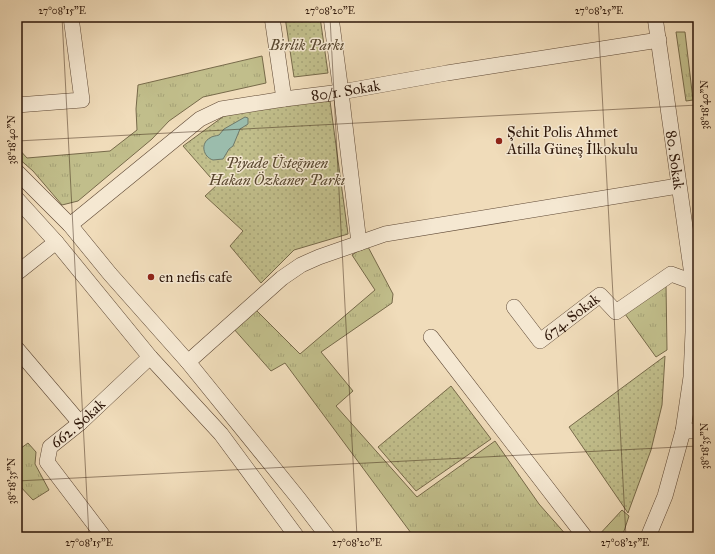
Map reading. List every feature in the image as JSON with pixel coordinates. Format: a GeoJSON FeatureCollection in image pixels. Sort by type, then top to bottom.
{"type":"FeatureCollection","features":[{"type":"Feature","properties":{"kind":"street"},"geometry":{"type":"LineString","coordinates":[[17,105],[82,100],[71,17]]}},
{"type":"Feature","properties":{"kind":"street"},"geometry":{"type":"LineString","coordinates":[[272,17],[284,99]]}},
{"type":"Feature","properties":{"kind":"street"},"geometry":{"type":"LineString","coordinates":[[330,17],[341,92],[359,243]]}},
{"type":"Feature","properties":{"kind":"street","name":"80. Sokak"},"geometry":{"type":"LineString","coordinates":[[648,537],[665,496],[683,430],[691,377],[695,281],[678,186],[655,17]]}},
{"type":"Feature","properties":{"kind":"street","name":"80/1. Sokak"},"geometry":{"type":"LineString","coordinates":[[70,225],[200,119],[221,109],[341,92],[447,73],[659,40]]}},
{"type":"Feature","properties":{"kind":"street"},"geometry":{"type":"LineString","coordinates":[[17,172],[70,225],[110,274],[188,362],[328,537]]}},
{"type":"Feature","properties":{"kind":"street"},"geometry":{"type":"LineString","coordinates":[[188,362],[282,278],[301,265],[319,257],[385,234],[678,186]]}},
{"type":"Feature","properties":{"kind":"street"},"geometry":{"type":"LineString","coordinates":[[17,200],[56,242],[150,357],[221,434],[297,537]]}},
{"type":"Feature","properties":{"kind":"street"},"geometry":{"type":"LineString","coordinates":[[17,273],[56,242]]}},
{"type":"Feature","properties":{"kind":"street","name":"674. Sokak"},"geometry":{"type":"LineString","coordinates":[[514,307],[540,341],[600,295],[616,312],[671,274],[695,281]]}},
{"type":"Feature","properties":{"kind":"street"},"geometry":{"type":"LineString","coordinates":[[431,336],[585,537]]}},
{"type":"Feature","properties":{"kind":"street"},"geometry":{"type":"LineString","coordinates":[[17,349],[80,423]]}},
{"type":"Feature","properties":{"kind":"street","name":"662. Sokak"},"geometry":{"type":"LineString","coordinates":[[104,537],[47,462],[50,448],[80,423],[150,357]]}},
{"type":"Feature","properties":{"kind":"street"},"geometry":{"type":"LineString","coordinates":[[683,430],[698,431]]}},
{"type":"Feature","properties":{"kind":"green space","name":"Birlik Parkı"},"geometry":{"type":"Polygon","coordinates":[[[285,17],[320,17],[328,73],[294,77],[285,17]]]}},
{"type":"Feature","properties":{"kind":"green space"},"geometry":{"type":"Polygon","coordinates":[[[676,32],[685,32],[693,100],[686,101],[676,32]]]}},
{"type":"Feature","properties":{"kind":"green space"},"geometry":{"type":"Polygon","coordinates":[[[262,56],[266,83],[203,97],[169,121],[152,139],[78,201],[62,205],[33,171],[17,157],[17,147],[27,158],[110,151],[137,130],[136,109],[138,85],[262,56]]]}},
{"type":"Feature","properties":{"kind":"green space","name":"Piyade Üsteğmen Hakan Özkaner Parkı"},"geometry":{"type":"Polygon","coordinates":[[[330,101],[348,234],[294,250],[261,283],[230,246],[243,231],[205,196],[217,185],[183,146],[224,116],[281,105],[330,101]]]}},
{"type":"Feature","properties":{"kind":"green space"},"geometry":{"type":"Polygon","coordinates":[[[367,245],[393,294],[392,303],[321,352],[353,391],[336,406],[417,497],[495,441],[539,504],[568,537],[414,537],[285,363],[271,371],[233,328],[255,309],[300,354],[375,290],[352,255],[367,245]]]}},
{"type":"Feature","properties":{"kind":"green space"},"geometry":{"type":"Polygon","coordinates":[[[666,284],[667,350],[656,357],[625,314],[666,284]]]}},
{"type":"Feature","properties":{"kind":"green space"},"geometry":{"type":"Polygon","coordinates":[[[665,356],[662,405],[651,450],[628,513],[569,427],[665,356]]]}},
{"type":"Feature","properties":{"kind":"green space"},"geometry":{"type":"Polygon","coordinates":[[[451,386],[491,439],[416,491],[378,447],[451,386]]]}},
{"type":"Feature","properties":{"kind":"green space"},"geometry":{"type":"Polygon","coordinates":[[[28,443],[36,452],[35,464],[49,490],[33,500],[17,483],[17,451],[28,443]]]}},
{"type":"Feature","properties":{"kind":"green space"},"geometry":{"type":"Polygon","coordinates":[[[622,510],[629,516],[622,537],[597,537],[622,510]]]}},
{"type":"Feature","properties":{"kind":"shaded area"},"geometry":{"type":"Polygon","coordinates":[[[245,117],[248,118],[248,124],[240,129],[233,146],[229,149],[223,159],[213,160],[207,156],[204,146],[207,140],[219,135],[224,129],[245,117]]]}},
{"type":"Feature","properties":{"kind":"place","name":"Şehit Polis Ahmet Atilla Güneş İlkokulu"},"geometry":{"type":"Point","coordinates":[499,141]}},
{"type":"Feature","properties":{"kind":"place","name":"en nefis cafe"},"geometry":{"type":"Point","coordinates":[151,277]}}]}
